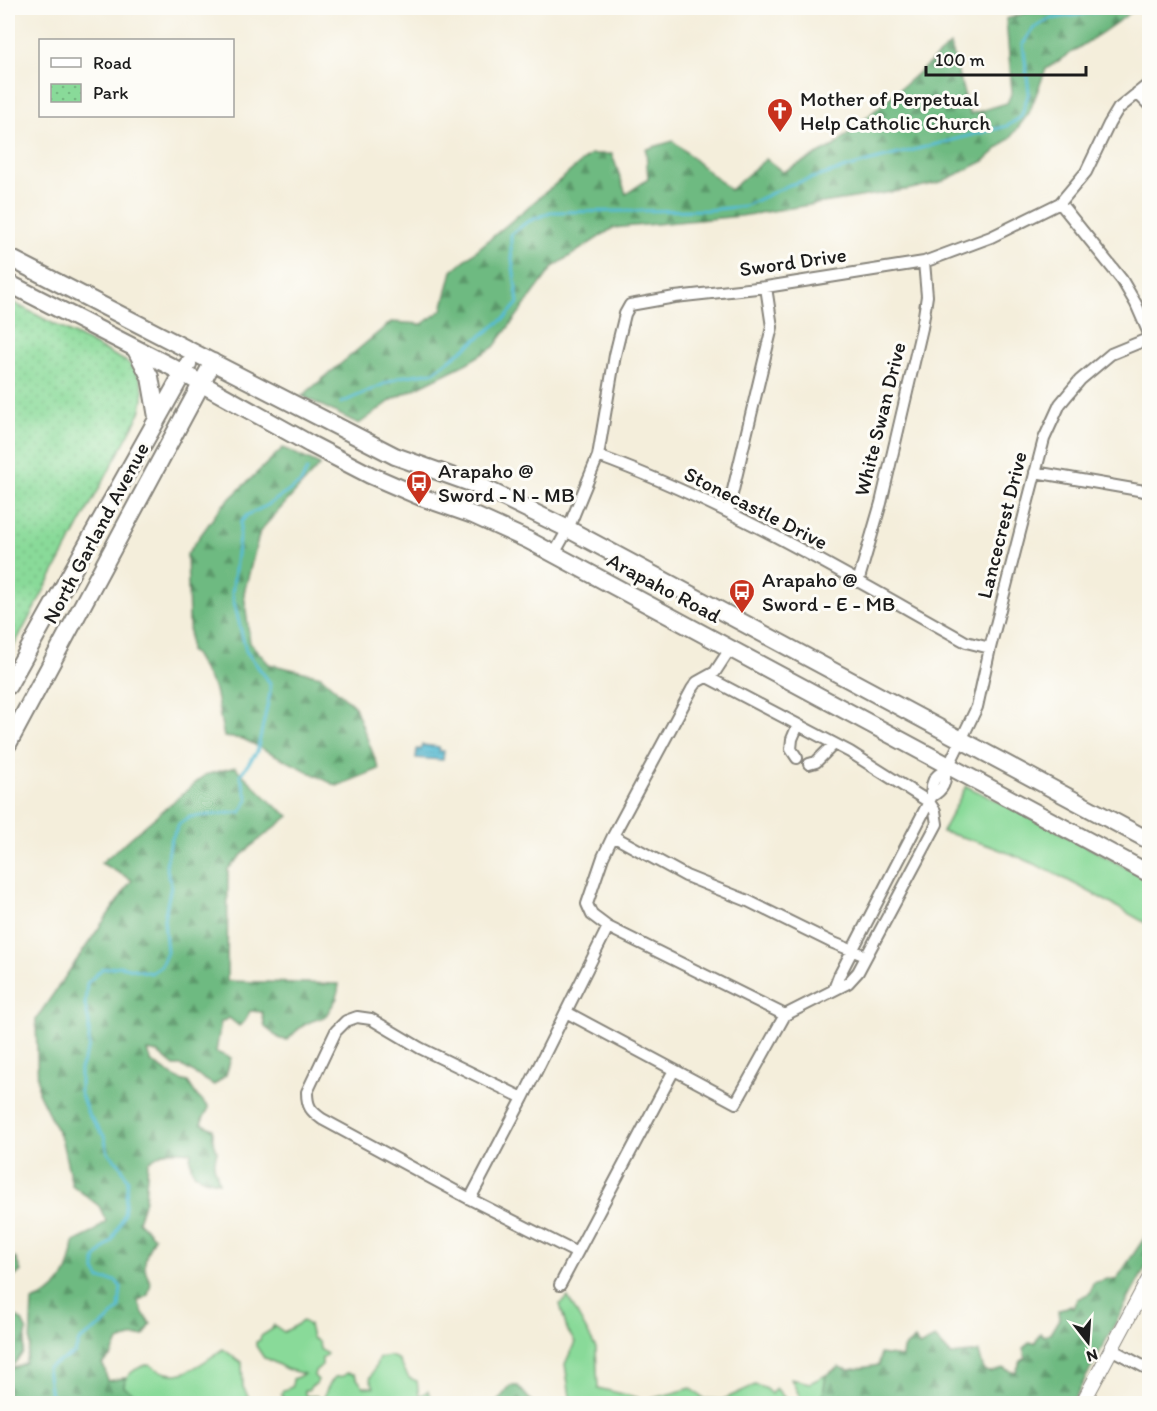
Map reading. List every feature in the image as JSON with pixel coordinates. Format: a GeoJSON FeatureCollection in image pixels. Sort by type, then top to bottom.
{"type":"FeatureCollection","features":[{"type":"Feature","properties":{"kind":"main road"},"geometry":{"type":"LineString","coordinates":[[8,256],[213,362]]}},
{"type":"Feature","properties":{"kind":"main road"},"geometry":{"type":"LineString","coordinates":[[42,300],[52,280]]}},
{"type":"Feature","properties":{"kind":"main road"},"geometry":{"type":"LineString","coordinates":[[8,283],[183,373]]}},
{"type":"Feature","properties":{"kind":"main road"},"geometry":{"type":"LineString","coordinates":[[135,348],[150,377],[157,417]]}},
{"type":"Feature","properties":{"kind":"main road","name":"North Garland Avenue"},"geometry":{"type":"LineString","coordinates":[[8,686],[194,352]]}},
{"type":"Feature","properties":{"kind":"main road","name":"North Garland Avenue"},"geometry":{"type":"LineString","coordinates":[[8,744],[213,362]]}},
{"type":"Feature","properties":{"kind":"main road","name":"Arapaho Road"},"geometry":{"type":"LineString","coordinates":[[213,362],[395,456],[482,487],[568,529],[1149,841]]}},
{"type":"Feature","properties":{"kind":"main road","name":"Arapaho Road"},"geometry":{"type":"LineString","coordinates":[[183,373],[370,475],[421,497],[473,515],[554,554],[1149,874]]}},
{"type":"Feature","properties":{"kind":"street","name":"Sword Drive"},"geometry":{"type":"LineString","coordinates":[[554,554],[568,529],[598,456],[615,355],[625,314],[630,305],[675,297],[766,287],[924,262],[991,237],[1060,203],[1086,172],[1109,124],[1119,109],[1149,83]]}},
{"type":"Feature","properties":{"kind":"street"},"geometry":{"type":"LineString","coordinates":[[1137,93],[1149,106]]}},
{"type":"Feature","properties":{"kind":"street"},"geometry":{"type":"LineString","coordinates":[[1060,203],[1122,280],[1136,304],[1149,337]]}},
{"type":"Feature","properties":{"kind":"street","name":"White Swan Drive"},"geometry":{"type":"LineString","coordinates":[[858,582],[922,328],[927,296],[924,262]]}},
{"type":"Feature","properties":{"kind":"street"},"geometry":{"type":"LineString","coordinates":[[728,511],[772,327],[766,287]]}},
{"type":"Feature","properties":{"kind":"street","name":"Lancecrest Drive"},"geometry":{"type":"LineString","coordinates":[[949,765],[977,707],[1044,439],[1060,404],[1080,380],[1111,354],[1149,337]]}},
{"type":"Feature","properties":{"kind":"street","name":"Stonecastle Drive"},"geometry":{"type":"LineString","coordinates":[[598,456],[637,470],[728,511],[966,642],[990,648]]}},
{"type":"Feature","properties":{"kind":"street"},"geometry":{"type":"LineString","coordinates":[[1035,472],[1149,492]]}},
{"type":"Feature","properties":{"kind":"street"},"geometry":{"type":"LineString","coordinates":[[730,649],[716,672],[697,682],[692,689],[613,836],[603,857],[587,904],[592,915],[608,927],[785,1016]]}},
{"type":"Feature","properties":{"kind":"street"},"geometry":{"type":"LineString","coordinates":[[566,1012],[736,1103],[785,1016],[848,983],[858,972],[937,824],[930,799],[834,744],[707,677]]}},
{"type":"Feature","properties":{"kind":"street"},"geometry":{"type":"LineString","coordinates":[[797,758],[790,749],[798,725]]}},
{"type":"Feature","properties":{"kind":"street"},"geometry":{"type":"LineString","coordinates":[[809,764],[816,762],[834,744]]}},
{"type":"Feature","properties":{"kind":"street"},"geometry":{"type":"LineString","coordinates":[[834,990],[839,975],[930,799]]}},
{"type":"Feature","properties":{"kind":"street"},"geometry":{"type":"LineString","coordinates":[[613,836],[686,876],[866,956]]}},
{"type":"Feature","properties":{"kind":"street"},"geometry":{"type":"LineString","coordinates":[[470,1199],[608,927]]}},
{"type":"Feature","properties":{"kind":"street"},"geometry":{"type":"LineString","coordinates":[[523,1098],[420,1048],[370,1019],[357,1017],[346,1021],[336,1031],[307,1092],[310,1111],[322,1119],[470,1199],[577,1253]]}},
{"type":"Feature","properties":{"kind":"street"},"geometry":{"type":"LineString","coordinates":[[560,1285],[674,1070]]}},
{"type":"Feature","properties":{"kind":"street"},"geometry":{"type":"LineString","coordinates":[[1082,1404],[1149,1277]]}},
{"type":"Feature","properties":{"kind":"street"},"geometry":{"type":"LineString","coordinates":[[1111,1350],[1149,1370]]}},
{"type":"Feature","properties":{"kind":"green space"},"geometry":{"type":"Polygon","coordinates":[[[1043,8],[1137,8],[1046,69],[1029,113],[1011,137],[984,161],[941,182],[911,189],[741,216],[613,228],[553,267],[494,347],[392,400],[359,424],[302,396],[391,322],[422,324],[442,310],[452,271],[591,154],[612,154],[626,194],[648,179],[646,149],[673,141],[730,190],[766,159],[783,172],[834,146],[950,45],[970,114],[1007,103],[1012,92],[1006,19],[1043,8]]]}},
{"type":"Feature","properties":{"kind":"green space"},"geometry":{"type":"Polygon","coordinates":[[[8,300],[127,362],[140,379],[143,400],[139,415],[8,657],[8,300]]]}},
{"type":"Feature","properties":{"kind":"green space"},"geometry":{"type":"Polygon","coordinates":[[[283,448],[320,465],[260,531],[244,593],[250,643],[269,664],[321,676],[355,707],[379,769],[337,786],[243,739],[224,737],[215,690],[194,654],[190,652],[187,554],[221,507],[283,448]]]}},
{"type":"Feature","properties":{"kind":"green space"},"geometry":{"type":"Polygon","coordinates":[[[235,767],[274,805],[289,816],[250,847],[228,869],[227,981],[339,984],[337,998],[325,1017],[305,1025],[288,1040],[280,1039],[265,1027],[262,1012],[250,1011],[245,1021],[239,1026],[229,1018],[221,1022],[216,1052],[231,1058],[226,1075],[214,1085],[182,1066],[174,1066],[158,1053],[148,1051],[152,1063],[178,1079],[188,1082],[209,1108],[201,1123],[213,1129],[217,1151],[214,1165],[219,1182],[196,1174],[191,1166],[191,1152],[168,1151],[148,1162],[145,1200],[138,1221],[154,1237],[145,1265],[151,1283],[148,1295],[138,1301],[151,1324],[144,1336],[118,1341],[112,1355],[102,1364],[107,1381],[125,1378],[124,1387],[145,1403],[8,1403],[8,1356],[14,1337],[8,1328],[8,1310],[22,1321],[27,1331],[23,1353],[9,1370],[25,1363],[30,1346],[32,1301],[51,1292],[63,1279],[70,1262],[74,1242],[92,1233],[106,1221],[99,1206],[72,1185],[62,1141],[38,1092],[36,1019],[132,880],[101,863],[205,775],[235,767]]]}},
{"type":"Feature","properties":{"kind":"green space"},"geometry":{"type":"Polygon","coordinates":[[[966,786],[1049,826],[1149,880],[1149,925],[1024,859],[942,832],[966,786]]]}},
{"type":"Feature","properties":{"kind":"green space"},"geometry":{"type":"Polygon","coordinates":[[[1149,1231],[1149,1261],[1072,1403],[822,1403],[826,1375],[839,1367],[849,1370],[879,1365],[880,1354],[902,1357],[903,1349],[915,1339],[919,1346],[935,1338],[951,1355],[979,1352],[984,1371],[991,1372],[1003,1368],[1015,1373],[1021,1361],[1026,1358],[1023,1348],[1029,1343],[1035,1343],[1040,1333],[1044,1336],[1051,1332],[1059,1319],[1058,1311],[1071,1305],[1073,1308],[1077,1299],[1090,1293],[1093,1283],[1107,1279],[1116,1280],[1149,1231]]]}},
{"type":"Feature","properties":{"kind":"green space"},"geometry":{"type":"Polygon","coordinates":[[[15,1257],[21,1271],[8,1283],[8,1259],[15,1257]]]}},
{"type":"Feature","properties":{"kind":"green space"},"geometry":{"type":"Polygon","coordinates":[[[568,1297],[596,1348],[598,1388],[647,1400],[691,1388],[704,1399],[722,1400],[755,1385],[765,1388],[771,1394],[776,1388],[789,1403],[571,1403],[565,1364],[575,1342],[567,1330],[560,1304],[568,1297]]]}},
{"type":"Feature","properties":{"kind":"green space"},"geometry":{"type":"Polygon","coordinates":[[[303,1321],[309,1325],[312,1338],[319,1342],[320,1349],[327,1354],[322,1358],[322,1365],[315,1371],[314,1376],[318,1380],[316,1384],[304,1391],[306,1396],[317,1396],[321,1400],[320,1403],[298,1403],[293,1400],[285,1403],[281,1394],[283,1390],[292,1387],[293,1379],[304,1374],[286,1369],[264,1358],[256,1342],[274,1325],[284,1332],[303,1321]]]}},
{"type":"Feature","properties":{"kind":"green space"},"geometry":{"type":"Polygon","coordinates":[[[223,1349],[242,1363],[243,1387],[252,1403],[145,1403],[123,1387],[129,1375],[136,1369],[149,1364],[159,1371],[179,1374],[196,1367],[223,1349]]]}},
{"type":"Feature","properties":{"kind":"green space"},"geometry":{"type":"Polygon","coordinates":[[[390,1356],[398,1359],[409,1378],[417,1381],[419,1396],[428,1391],[431,1399],[426,1403],[324,1403],[325,1393],[335,1377],[347,1373],[354,1374],[363,1387],[374,1387],[370,1379],[379,1358],[390,1356]]]}},
{"type":"Feature","properties":{"kind":"green space"},"geometry":{"type":"Polygon","coordinates":[[[826,1375],[822,1403],[800,1403],[800,1397],[791,1379],[810,1383],[826,1375]]]}},
{"type":"Feature","properties":{"kind":"green space"},"geometry":{"type":"Polygon","coordinates":[[[510,1386],[518,1386],[533,1403],[496,1403],[510,1386]]]}},
{"type":"Feature","properties":{"kind":"water"},"geometry":{"type":"Polygon","coordinates":[[[422,745],[439,747],[439,751],[444,751],[443,760],[416,758],[417,749],[421,750],[422,745]]]}},
{"type":"Feature","properties":{"kind":"waterway"},"geometry":{"type":"LineString","coordinates":[[341,403],[400,377],[434,372],[506,317],[518,303],[511,234],[527,222],[551,212],[709,210],[745,206],[789,185],[867,162],[1007,126],[1021,117],[1029,92],[1023,44],[1033,29],[1049,19],[1124,8]]}},
{"type":"Feature","properties":{"kind":"waterway"},"geometry":{"type":"LineString","coordinates":[[52,1404],[47,1368],[75,1353],[79,1341],[105,1323],[119,1309],[121,1287],[116,1281],[100,1279],[95,1271],[95,1259],[112,1240],[124,1215],[128,1180],[119,1163],[108,1153],[104,1136],[88,1114],[80,1092],[80,1069],[89,1047],[89,1023],[85,1005],[87,983],[102,969],[120,966],[151,973],[161,966],[167,952],[164,919],[171,886],[166,865],[171,840],[179,824],[189,817],[241,812],[248,799],[240,775],[257,752],[270,693],[270,683],[246,651],[232,594],[241,522],[247,515],[266,506],[301,483],[307,470]]}},
{"type":"Feature","properties":{"kind":"place","name":"Mother of Perpetual Help Catholic Church"},"geometry":{"type":"Point","coordinates":[780,134]}},
{"type":"Feature","properties":{"kind":"place","name":"Arapaho @ Sword - N - MB"},"geometry":{"type":"Point","coordinates":[419,506]}},
{"type":"Feature","properties":{"kind":"place","name":"Arapaho @ Sword - E - MB"},"geometry":{"type":"Point","coordinates":[742,615]}}]}
